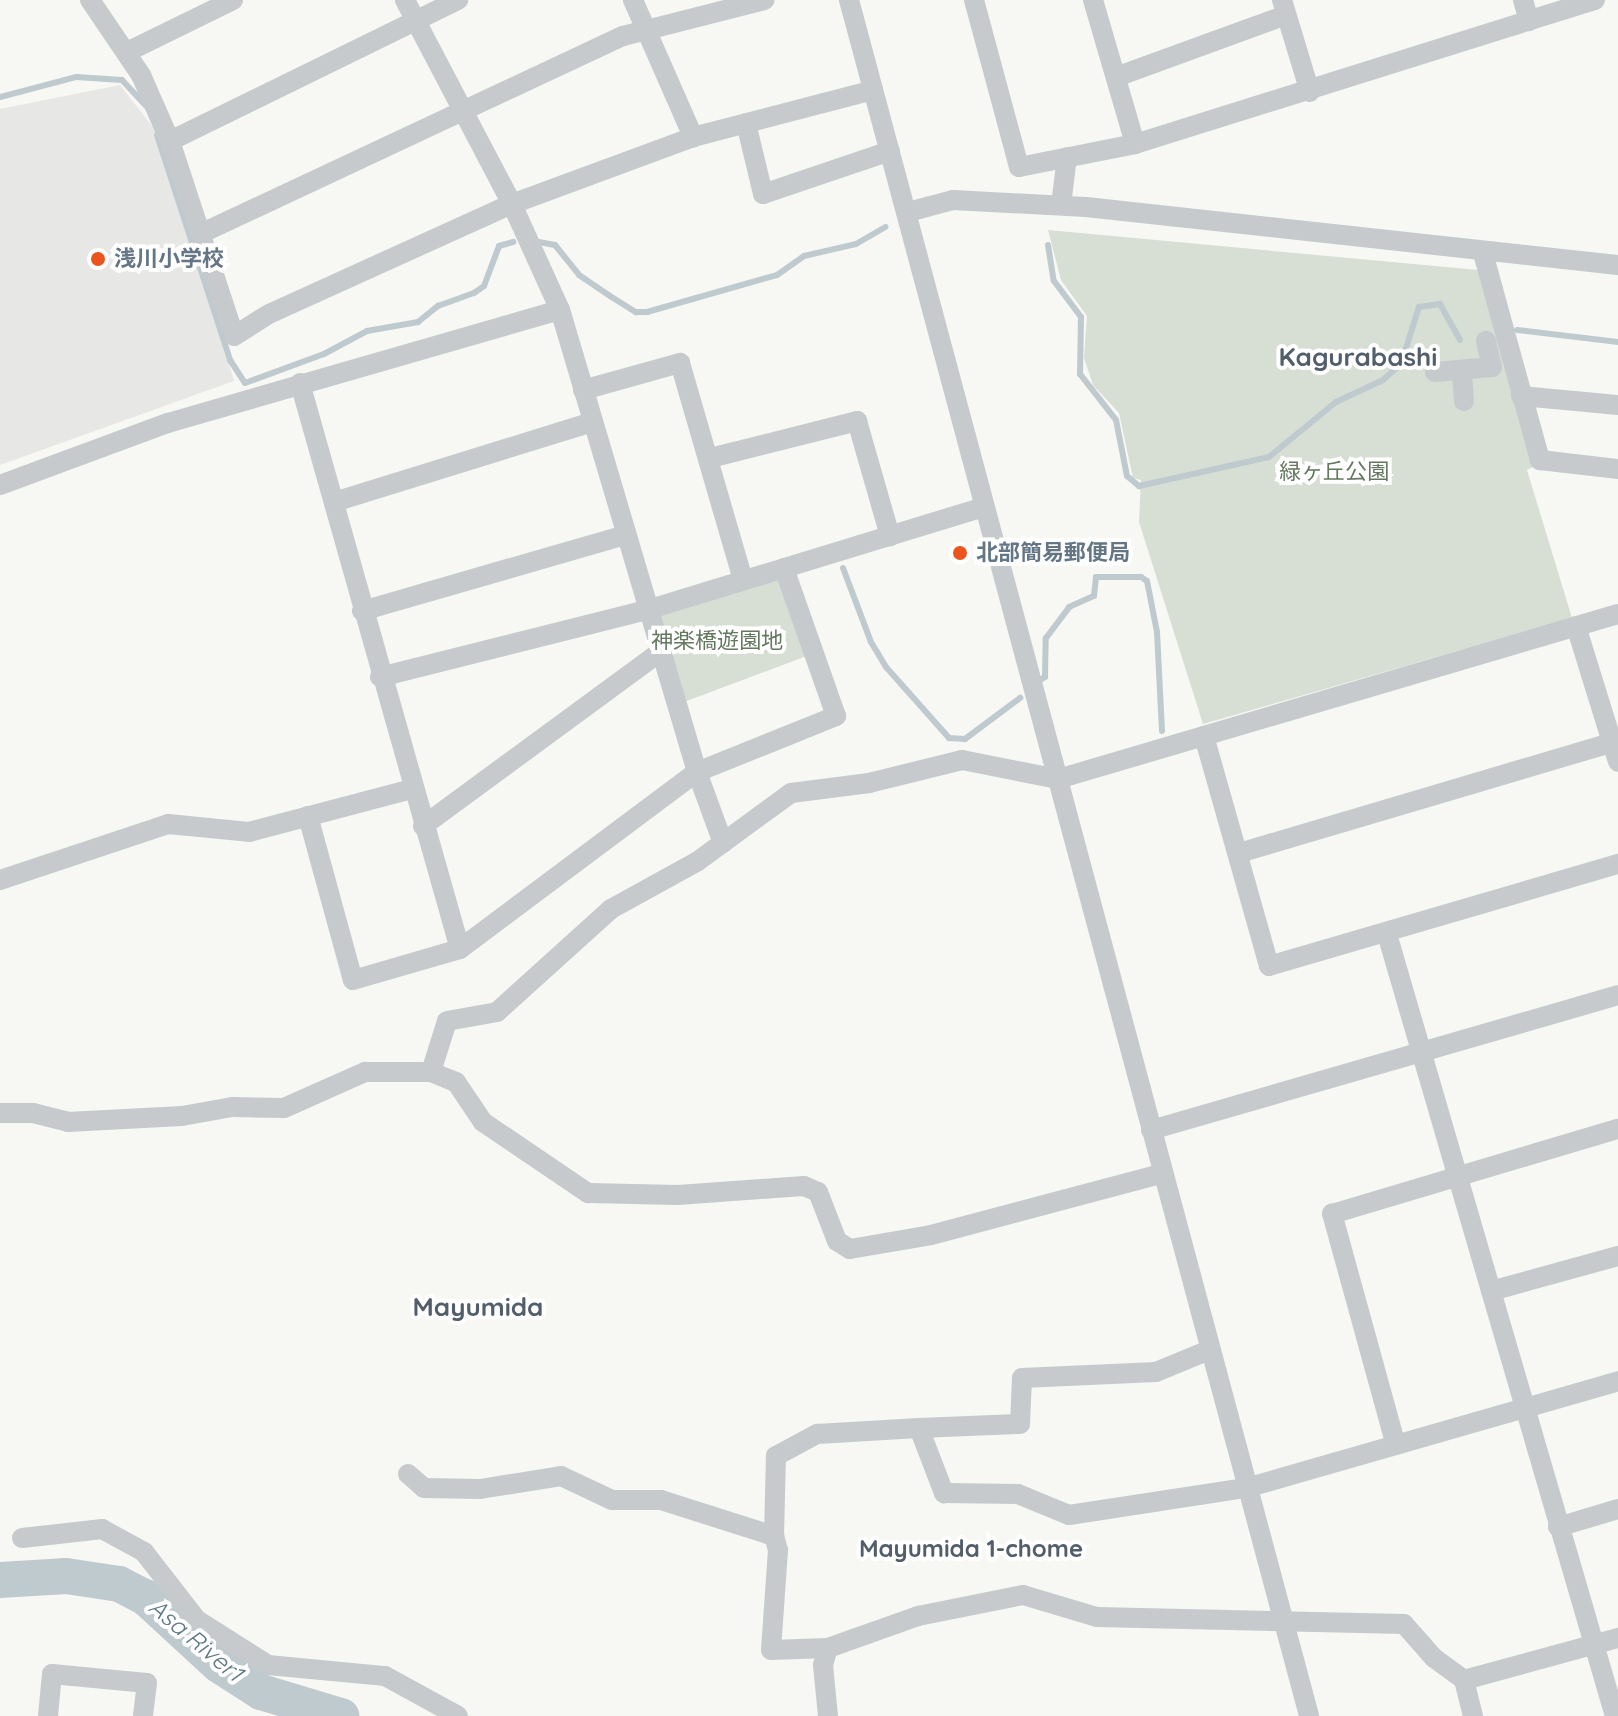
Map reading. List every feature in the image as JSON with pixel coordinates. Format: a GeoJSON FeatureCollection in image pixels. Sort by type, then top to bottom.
{"type":"FeatureCollection","features":[{"type":"Feature","properties":{"kind":"street"},"geometry":{"type":"LineString","coordinates":[[90,0],[127,52],[170,141],[234,336],[269,314],[512,204],[693,137],[873,90]]}},
{"type":"Feature","properties":{"kind":"street"},"geometry":{"type":"LineString","coordinates":[[127,52],[233,0]]}},
{"type":"Feature","properties":{"kind":"street"},"geometry":{"type":"LineString","coordinates":[[405,0],[512,204],[560,310],[647,610],[697,772],[723,843]]}},
{"type":"Feature","properties":{"kind":"street"},"geometry":{"type":"LineString","coordinates":[[170,141],[458,0]]}},
{"type":"Feature","properties":{"kind":"street"},"geometry":{"type":"LineString","coordinates":[[633,0],[693,137]]}},
{"type":"Feature","properties":{"kind":"street"},"geometry":{"type":"LineString","coordinates":[[200,234],[623,36],[764,0]]}},
{"type":"Feature","properties":{"kind":"street"},"geometry":{"type":"LineString","coordinates":[[849,0],[908,212],[981,508],[1058,779],[1161,1174],[1309,1716]]}},
{"type":"Feature","properties":{"kind":"street"},"geometry":{"type":"LineString","coordinates":[[974,0],[1019,167],[1135,144],[1310,92],[1595,0]]}},
{"type":"Feature","properties":{"kind":"street"},"geometry":{"type":"LineString","coordinates":[[1093,0],[1135,144]]}},
{"type":"Feature","properties":{"kind":"street"},"geometry":{"type":"LineString","coordinates":[[1523,0],[1529,21]]}},
{"type":"Feature","properties":{"kind":"street"},"geometry":{"type":"LineString","coordinates":[[1116,77],[1284,7],[1310,92]]}},
{"type":"Feature","properties":{"kind":"street"},"geometry":{"type":"LineString","coordinates":[[746,123],[763,194],[890,151]]}},
{"type":"Feature","properties":{"kind":"street"},"geometry":{"type":"LineString","coordinates":[[1061,205],[1067,157]]}},
{"type":"Feature","properties":{"kind":"street"},"geometry":{"type":"LineString","coordinates":[[908,212],[953,200],[1061,205],[1483,253],[1618,265]]}},
{"type":"Feature","properties":{"kind":"street"},"geometry":{"type":"LineString","coordinates":[[1483,253],[1540,460],[1618,469]]}},
{"type":"Feature","properties":{"kind":"street"},"geometry":{"type":"LineString","coordinates":[[0,485],[168,423],[560,310]]}},
{"type":"Feature","properties":{"kind":"street"},"geometry":{"type":"LineString","coordinates":[[1435,372],[1462,373],[1492,367],[1486,341]]}},
{"type":"Feature","properties":{"kind":"street"},"geometry":{"type":"LineString","coordinates":[[583,390],[680,363],[743,580]]}},
{"type":"Feature","properties":{"kind":"street"},"geometry":{"type":"LineString","coordinates":[[1462,373],[1464,401]]}},
{"type":"Feature","properties":{"kind":"street"},"geometry":{"type":"LineString","coordinates":[[300,383],[380,677],[460,949]]}},
{"type":"Feature","properties":{"kind":"street"},"geometry":{"type":"LineString","coordinates":[[1521,396],[1618,405]]}},
{"type":"Feature","properties":{"kind":"street"},"geometry":{"type":"LineString","coordinates":[[710,458],[857,421],[890,536]]}},
{"type":"Feature","properties":{"kind":"street"},"geometry":{"type":"LineString","coordinates":[[334,502],[592,422]]}},
{"type":"Feature","properties":{"kind":"street"},"geometry":{"type":"LineString","coordinates":[[380,677],[647,610],[981,508]]}},
{"type":"Feature","properties":{"kind":"street"},"geometry":{"type":"LineString","coordinates":[[362,611],[626,535]]}},
{"type":"Feature","properties":{"kind":"street"},"geometry":{"type":"LineString","coordinates":[[308,816],[353,980],[460,949],[697,772],[836,716],[784,568]]}},
{"type":"Feature","properties":{"kind":"street"},"geometry":{"type":"LineString","coordinates":[[431,1072],[447,1021],[497,1012],[611,909],[723,843],[791,793],[869,783],[962,760],[1058,779],[1618,614]]}},
{"type":"Feature","properties":{"kind":"street"},"geometry":{"type":"LineString","coordinates":[[1239,853],[1616,748],[1576,626]]}},
{"type":"Feature","properties":{"kind":"street"},"geometry":{"type":"LineString","coordinates":[[423,826],[660,652]]}},
{"type":"Feature","properties":{"kind":"street"},"geometry":{"type":"LineString","coordinates":[[1204,736],[1269,966],[1618,864]]}},
{"type":"Feature","properties":{"kind":"street"},"geometry":{"type":"LineString","coordinates":[[0,880],[168,824],[249,832],[412,789]]}},
{"type":"Feature","properties":{"kind":"street"},"geometry":{"type":"LineString","coordinates":[[1387,934],[1491,1291],[1522,1409],[1615,1716]]}},
{"type":"Feature","properties":{"kind":"street"},"geometry":{"type":"LineString","coordinates":[[1151,1130],[1618,995]]}},
{"type":"Feature","properties":{"kind":"street"},"geometry":{"type":"LineString","coordinates":[[0,1113],[33,1113],[68,1122],[182,1116],[232,1107],[284,1108],[365,1072],[431,1072],[456,1082],[483,1122],[588,1193],[678,1195],[804,1186],[818,1192],[837,1241],[850,1249],[931,1235],[1161,1174]]}},
{"type":"Feature","properties":{"kind":"street"},"geometry":{"type":"LineString","coordinates":[[1395,1442],[1332,1214],[1618,1129]]}},
{"type":"Feature","properties":{"kind":"street"},"geometry":{"type":"LineString","coordinates":[[1491,1291],[1618,1256]]}},
{"type":"Feature","properties":{"kind":"street"},"geometry":{"type":"LineString","coordinates":[[1209,1350],[1156,1372],[1022,1378],[1020,1424],[817,1434],[776,1456],[774,1536],[778,1550],[771,1650],[828,1648],[918,1616],[1023,1595],[1097,1617],[1404,1624],[1434,1658],[1464,1680],[1473,1716]]}},
{"type":"Feature","properties":{"kind":"street"},"geometry":{"type":"LineString","coordinates":[[919,1428],[944,1493],[1018,1494],[1069,1515],[1246,1488],[1395,1442],[1618,1381]]}},
{"type":"Feature","properties":{"kind":"street"},"geometry":{"type":"LineString","coordinates":[[408,1474],[424,1488],[480,1489],[561,1476],[612,1500],[661,1500],[774,1536]]}},
{"type":"Feature","properties":{"kind":"street"},"geometry":{"type":"LineString","coordinates":[[1558,1527],[1618,1509]]}},
{"type":"Feature","properties":{"kind":"street"},"geometry":{"type":"LineString","coordinates":[[22,1538],[102,1529],[144,1552],[197,1620],[268,1665],[385,1676],[458,1716]]}},
{"type":"Feature","properties":{"kind":"street"},"geometry":{"type":"LineString","coordinates":[[1464,1680],[1618,1638]]}},
{"type":"Feature","properties":{"kind":"street"},"geometry":{"type":"LineString","coordinates":[[828,1648],[823,1665],[828,1716]]}},
{"type":"Feature","properties":{"kind":"street"},"geometry":{"type":"LineString","coordinates":[[48,1716],[52,1674],[147,1683],[143,1716]]}},
{"type":"Feature","properties":{"kind":"shaded area","name":"浅川小学校"},"geometry":{"type":"Polygon","coordinates":[[[120,85],[160,136],[234,381],[0,465],[0,109],[120,85]]]}},
{"type":"Feature","properties":{"kind":"green space","name":"緑ヶ丘公園"},"geometry":{"type":"Polygon","coordinates":[[[1048,230],[1478,270],[1533,467],[1527,470],[1572,618],[1203,724],[1139,522],[1141,480],[1133,478],[1119,413],[1093,385],[1084,358],[1087,316],[1061,280],[1048,230]]]}},
{"type":"Feature","properties":{"kind":"green space","name":"神楽橋遊園地"},"geometry":{"type":"Polygon","coordinates":[[[779,572],[807,656],[684,702],[653,612],[779,572]]]}},
{"type":"Feature","properties":{"kind":"waterway"},"geometry":{"type":"LineString","coordinates":[[0,97],[76,77],[122,80],[146,106]]}},
{"type":"Feature","properties":{"kind":"waterway"},"geometry":{"type":"LineString","coordinates":[[157,135],[230,360],[245,383],[324,354],[367,331],[418,322],[438,306],[474,293],[484,286],[499,246],[513,242]]}},
{"type":"Feature","properties":{"kind":"waterway"},"geometry":{"type":"LineString","coordinates":[[539,242],[555,245],[579,275],[610,296],[636,312],[647,312],[777,275],[804,256],[856,244],[886,227]]}},
{"type":"Feature","properties":{"kind":"waterway"},"geometry":{"type":"LineString","coordinates":[[1048,245],[1054,281],[1081,317],[1080,374],[1116,420],[1127,476],[1139,486],[1269,457],[1336,402],[1383,380],[1401,364],[1419,307],[1440,304],[1460,340]]}},
{"type":"Feature","properties":{"kind":"waterway"},"geometry":{"type":"LineString","coordinates":[[1517,330],[1618,342]]}},
{"type":"Feature","properties":{"kind":"waterway"},"geometry":{"type":"LineString","coordinates":[[843,568],[871,642],[886,667],[949,738],[965,739],[1020,698]]}},
{"type":"Feature","properties":{"kind":"waterway"},"geometry":{"type":"LineString","coordinates":[[1040,680],[1045,677],[1046,638],[1069,607],[1094,596],[1096,577],[1141,577],[1147,581],[1157,632],[1162,731]]}},
{"type":"Feature","properties":{"kind":"waterway","name":"Asa River1"},"geometry":{"type":"LineString","coordinates":[[0,1580],[66,1576],[119,1584],[145,1597],[219,1665],[261,1692],[341,1716]]}},
{"type":"Feature","properties":{"kind":"place","name":"浅川小学校"},"geometry":{"type":"Point","coordinates":[98,259]}},
{"type":"Feature","properties":{"kind":"place","name":"北部簡易郵便局"},"geometry":{"type":"Point","coordinates":[960,553]}},
{"type":"Feature","properties":{"kind":"district","name":"Kagurabashi"},"geometry":{"type":"Point","coordinates":[1358,357]}},
{"type":"Feature","properties":{"kind":"district","name":"Mayumida"},"geometry":{"type":"Point","coordinates":[478,1307]}},
{"type":"Feature","properties":{"kind":"district","name":"Mayumida 1-chome"},"geometry":{"type":"Point","coordinates":[971,1549]}}]}
